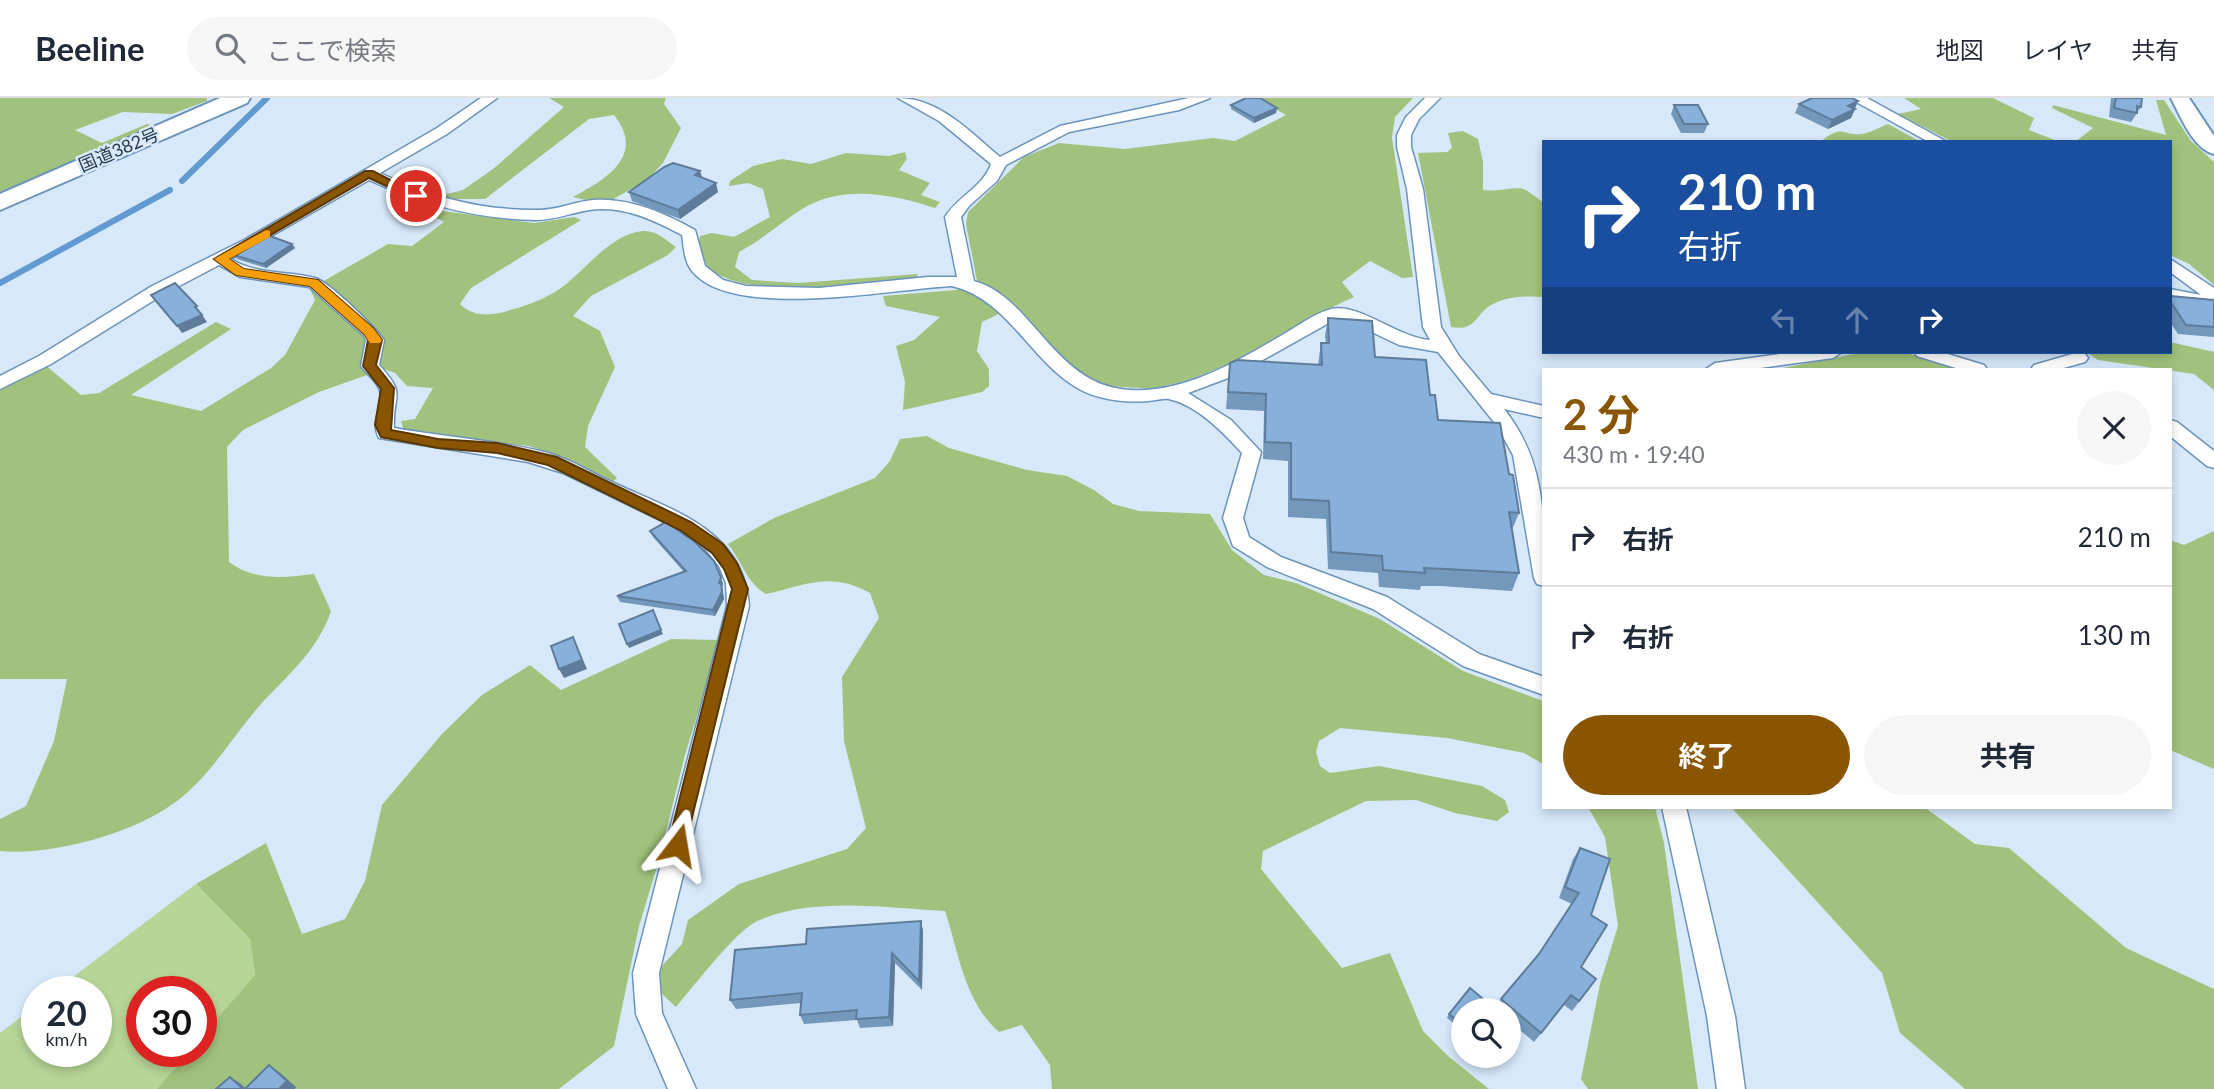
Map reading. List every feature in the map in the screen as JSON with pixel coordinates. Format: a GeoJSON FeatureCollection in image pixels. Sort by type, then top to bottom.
{"type":"FeatureCollection","features":[{"type":"Feature","properties":{"kind":"highway","name":"国道382号"},"geometry":{"type":"LineString","coordinates":[[0,203],[239,98]]}},
{"type":"Feature","properties":{"kind":"main road"},"geometry":{"type":"LineString","coordinates":[[2180,98],[2196,127],[2214,148]]}},
{"type":"Feature","properties":{"kind":"street"},"geometry":{"type":"LineString","coordinates":[[0,383],[45,360],[158,290],[220,259],[369,174],[442,131],[490,98]]}},
{"type":"Feature","properties":{"kind":"street"},"geometry":{"type":"LineString","coordinates":[[905,98],[944,118],[999,163]]}},
{"type":"Feature","properties":{"kind":"street"},"geometry":{"type":"LineString","coordinates":[[966,283],[953,217],[957,207],[993,177],[999,163],[1065,129],[1160,110],[1203,98]]}},
{"type":"Feature","properties":{"kind":"street"},"geometry":{"type":"LineString","coordinates":[[1433,98],[1413,117],[1404,135],[1404,147],[1415,189],[1432,327],[1441,346],[1506,424],[1523,455],[1542,566]]}},
{"type":"Feature","properties":{"kind":"street"},"geometry":{"type":"LineString","coordinates":[[1856,98],[1936,140]]}},
{"type":"Feature","properties":{"kind":"street"},"geometry":{"type":"LineString","coordinates":[[369,174],[416,196],[439,203],[494,211],[537,215],[608,204],[631,209],[689,233],[694,260],[699,270],[719,282],[739,288],[814,294],[933,282],[966,283],[977,288],[1023,325],[1048,358],[1059,367],[1094,390],[1117,396],[1168,392],[1230,372],[1332,314],[1345,313],[1394,337],[1422,346],[1441,346]]}},
{"type":"Feature","properties":{"kind":"street"},"geometry":{"type":"LineString","coordinates":[[220,259],[240,272],[314,283],[369,331],[375,340],[370,366],[388,388],[383,425],[386,433],[430,442],[497,448],[552,460],[685,526],[717,548],[731,567],[740,589],[738,606],[646,973],[649,1014],[682,1089]]}},
{"type":"Feature","properties":{"kind":"street"},"geometry":{"type":"LineString","coordinates":[[2172,265],[2214,296]]}},
{"type":"Feature","properties":{"kind":"street"},"geometry":{"type":"LineString","coordinates":[[2172,294],[2214,302]]}},
{"type":"Feature","properties":{"kind":"street"},"geometry":{"type":"LineString","coordinates":[[1722,368],[1819,354]]}},
{"type":"Feature","properties":{"kind":"street"},"geometry":{"type":"LineString","coordinates":[[1929,354],[1975,368]]}},
{"type":"Feature","properties":{"kind":"street"},"geometry":{"type":"LineString","coordinates":[[2045,368],[2081,360]]}},
{"type":"Feature","properties":{"kind":"street"},"geometry":{"type":"LineString","coordinates":[[1168,392],[1185,397],[1204,408],[1240,438],[1252,452],[1233,518],[1240,541],[1274,562],[1380,603],[1471,660],[1542,685]]}},
{"type":"Feature","properties":{"kind":"street"},"geometry":{"type":"LineString","coordinates":[[1484,398],[1542,412]]}},
{"type":"Feature","properties":{"kind":"street"},"geometry":{"type":"LineString","coordinates":[[2172,428],[2214,461]]}},
{"type":"Feature","properties":{"kind":"street"},"geometry":{"type":"LineString","coordinates":[[1674,809],[1721,1016],[1731,1089]]}},
{"type":"Feature","properties":{"kind":"green space"},"geometry":{"type":"Polygon","coordinates":[[[0,98],[207,98],[207,101],[172,114],[123,112],[75,130],[102,143],[147,124],[154,126],[0,192],[0,98]]]}},
{"type":"Feature","properties":{"kind":"green space"},"geometry":{"type":"Polygon","coordinates":[[[549,98],[666,98],[664,104],[681,128],[663,163],[647,180],[610,201],[590,201],[573,197],[609,174],[624,154],[626,142],[623,129],[614,115],[589,119],[485,199],[439,196],[463,190],[493,169],[564,107],[549,98]]]}},
{"type":"Feature","properties":{"kind":"green space"},"geometry":{"type":"Polygon","coordinates":[[[1256,98],[1413,98],[1395,117],[1392,138],[1413,277],[1402,278],[1370,261],[1342,282],[1354,297],[1232,362],[1181,382],[1154,388],[1107,386],[1085,379],[1056,355],[1013,307],[982,322],[977,351],[989,369],[989,386],[982,392],[903,410],[905,382],[896,346],[914,340],[940,317],[886,306],[883,296],[956,290],[977,281],[966,224],[968,212],[1024,157],[1059,143],[1125,149],[1213,138],[1235,141],[1286,115],[1256,98]]]}},
{"type":"Feature","properties":{"kind":"green space"},"geometry":{"type":"Polygon","coordinates":[[[1904,98],[1993,98],[2034,118],[2029,130],[2055,140],[1949,140],[1898,114],[1921,109],[1904,98]]]}},
{"type":"Feature","properties":{"kind":"green space"},"geometry":{"type":"Polygon","coordinates":[[[2156,100],[2164,100],[2191,141],[2214,162],[2214,285],[2189,264],[2172,256],[2172,140],[2078,140],[2093,128],[2052,108],[2053,105],[2166,135],[2156,100]]]}},
{"type":"Feature","properties":{"kind":"green space"},"geometry":{"type":"Polygon","coordinates":[[[1888,124],[1917,140],[1823,140],[1838,132],[1861,134],[1888,124]]]}},
{"type":"Feature","properties":{"kind":"green space"},"geometry":{"type":"Polygon","coordinates":[[[1463,131],[1478,139],[1483,162],[1483,190],[1520,188],[1542,201],[1542,297],[1518,297],[1499,301],[1487,308],[1471,324],[1460,328],[1451,327],[1418,153],[1447,152],[1452,148],[1448,133],[1463,131]]]}},
{"type":"Feature","properties":{"kind":"green space"},"geometry":{"type":"Polygon","coordinates":[[[905,152],[907,159],[899,170],[930,183],[921,195],[940,202],[935,208],[868,194],[834,196],[817,201],[739,252],[735,267],[752,280],[798,283],[918,274],[916,279],[838,287],[783,289],[732,280],[709,270],[698,247],[700,236],[712,233],[734,237],[770,217],[763,189],[748,183],[729,186],[730,181],[753,166],[782,159],[811,164],[846,153],[889,156],[905,152]]]}},
{"type":"Feature","properties":{"kind":"green space"},"geometry":{"type":"Polygon","coordinates":[[[442,211],[534,223],[574,217],[581,220],[471,288],[460,304],[478,314],[500,313],[549,296],[607,247],[630,234],[652,232],[676,247],[668,255],[591,296],[573,316],[600,331],[615,367],[588,426],[585,447],[617,478],[610,484],[559,456],[529,446],[404,431],[401,421],[415,419],[433,388],[407,386],[395,373],[384,369],[319,392],[243,430],[227,447],[229,562],[249,572],[270,577],[314,574],[331,611],[318,638],[211,767],[189,791],[160,813],[117,832],[68,846],[21,852],[0,851],[0,819],[26,806],[54,741],[67,679],[0,679],[0,389],[44,364],[81,395],[99,393],[216,322],[231,329],[131,395],[201,411],[271,368],[285,355],[315,300],[310,289],[388,244],[412,246],[444,222],[431,215],[442,211]]]}},
{"type":"Feature","properties":{"kind":"green space"},"geometry":{"type":"Polygon","coordinates":[[[2172,342],[2214,352],[2214,390],[2194,374],[2172,371],[2172,368],[2098,360],[2089,354],[2172,354],[2172,342]]]}},
{"type":"Feature","properties":{"kind":"green space"},"geometry":{"type":"Polygon","coordinates":[[[1853,354],[1910,354],[1958,368],[1783,368],[1853,354]]]}},
{"type":"Feature","properties":{"kind":"green space"},"geometry":{"type":"Polygon","coordinates":[[[927,436],[949,448],[1027,470],[1067,476],[1113,504],[1139,511],[1210,514],[1232,550],[1264,575],[1296,583],[1380,619],[1463,671],[1542,701],[1542,763],[1524,753],[1447,738],[1340,728],[1319,741],[1316,752],[1320,766],[1330,773],[1379,766],[1482,786],[1505,800],[1509,812],[1497,821],[1455,813],[1416,800],[1366,801],[1263,851],[1261,869],[1342,968],[1390,953],[1423,1031],[1451,1058],[1451,1068],[1463,1068],[1489,1089],[1052,1089],[1050,1065],[1022,1025],[999,1032],[978,1006],[964,976],[945,911],[850,905],[802,908],[779,913],[757,921],[738,936],[676,1007],[661,993],[660,968],[682,944],[688,920],[739,884],[847,849],[866,828],[844,741],[842,677],[879,618],[870,593],[856,586],[830,581],[766,594],[749,578],[728,544],[774,518],[875,478],[890,461],[900,439],[927,436]]]}},
{"type":"Feature","properties":{"kind":"green space"},"geometry":{"type":"Polygon","coordinates":[[[2214,531],[2214,769],[2172,751],[2172,541],[2184,545],[2214,531]]]}},
{"type":"Feature","properties":{"kind":"green space"},"geometry":{"type":"Polygon","coordinates":[[[671,639],[720,640],[685,755],[659,860],[639,926],[614,1046],[559,1089],[157,1089],[176,1067],[217,1067],[217,1019],[255,975],[250,939],[196,884],[266,843],[302,934],[345,919],[365,881],[382,805],[442,734],[482,695],[530,665],[561,690],[671,639]]]}},
{"type":"Feature","properties":{"kind":"green space"},"geometry":{"type":"Polygon","coordinates":[[[1589,809],[1656,809],[1664,843],[1698,1089],[1588,1089],[1581,1079],[1600,984],[1618,926],[1605,837],[1589,809]]]}},
{"type":"Feature","properties":{"kind":"green space"},"geometry":{"type":"Polygon","coordinates":[[[1733,809],[1927,809],[1975,844],[2009,848],[2126,948],[2214,989],[2214,1089],[1965,1089],[1900,1033],[1882,973],[1733,809]]]}},
{"type":"Feature","properties":{"kind":"green space"},"geometry":{"type":"Polygon","coordinates":[[[196,884],[250,939],[255,975],[217,1019],[217,976],[126,976],[126,1067],[176,1067],[157,1089],[0,1089],[0,1033],[21,1017],[21,1067],[112,1067],[112,976],[74,976],[196,884]]]}},
{"type":"Feature","properties":{"kind":"building"},"geometry":{"type":"Polygon","coordinates":[[[1246,98],[1260,98],[1277,108],[1254,118],[1231,105],[1246,98]]]}},
{"type":"Feature","properties":{"kind":"building"},"geometry":{"type":"Polygon","coordinates":[[[1812,98],[1852,98],[1858,101],[1848,106],[1855,109],[1832,120],[1799,104],[1812,98]]]}},
{"type":"Feature","properties":{"kind":"building"},"geometry":{"type":"Polygon","coordinates":[[[2116,98],[2142,98],[2141,107],[2137,106],[2137,113],[2114,108],[2116,98]]]}},
{"type":"Feature","properties":{"kind":"building"},"geometry":{"type":"Polygon","coordinates":[[[1674,105],[1698,105],[1708,124],[1684,124],[1674,105]]]}},
{"type":"Feature","properties":{"kind":"building"},"geometry":{"type":"Polygon","coordinates":[[[673,163],[700,171],[695,175],[716,183],[678,210],[629,192],[664,167],[673,163]]]}},
{"type":"Feature","properties":{"kind":"building"},"geometry":{"type":"Polygon","coordinates":[[[267,235],[292,244],[263,264],[234,255],[267,235]]]}},
{"type":"Feature","properties":{"kind":"building"},"geometry":{"type":"Polygon","coordinates":[[[175,283],[202,315],[177,326],[151,295],[175,283]]]}},
{"type":"Feature","properties":{"kind":"building"},"geometry":{"type":"Polygon","coordinates":[[[2172,296],[2214,300],[2214,327],[2186,325],[2172,304],[2172,296]]]}},
{"type":"Feature","properties":{"kind":"building"},"geometry":{"type":"Polygon","coordinates":[[[1328,318],[1372,321],[1375,357],[1426,360],[1430,395],[1435,395],[1438,420],[1500,423],[1519,513],[1509,512],[1519,573],[1424,568],[1425,573],[1383,570],[1382,556],[1331,552],[1329,501],[1291,499],[1291,443],[1265,442],[1266,394],[1228,392],[1230,363],[1237,360],[1322,365],[1321,343],[1329,343],[1328,318]]]}},
{"type":"Feature","properties":{"kind":"building"},"geometry":{"type":"Polygon","coordinates":[[[666,522],[695,542],[714,561],[721,577],[719,583],[722,592],[713,610],[617,596],[686,571],[650,531],[666,522]]]}},
{"type":"Feature","properties":{"kind":"building"},"geometry":{"type":"Polygon","coordinates":[[[653,610],[661,630],[627,644],[619,624],[653,610]]]}},
{"type":"Feature","properties":{"kind":"building"},"geometry":{"type":"Polygon","coordinates":[[[573,637],[582,660],[559,669],[551,646],[573,637]]]}},
{"type":"Feature","properties":{"kind":"building"},"geometry":{"type":"Polygon","coordinates":[[[1580,848],[1610,859],[1591,915],[1607,925],[1581,967],[1596,979],[1579,1001],[1571,995],[1541,1033],[1521,1016],[1521,998],[1502,998],[1539,954],[1579,893],[1565,887],[1580,848]]]}},
{"type":"Feature","properties":{"kind":"building"},"geometry":{"type":"Polygon","coordinates":[[[921,921],[919,981],[892,953],[889,1017],[856,1019],[857,1010],[800,1015],[802,993],[730,1000],[735,950],[806,944],[807,929],[921,921]]]}},
{"type":"Feature","properties":{"kind":"building"},"geometry":{"type":"Polygon","coordinates":[[[1470,988],[1482,998],[1462,998],[1470,988]]]}},
{"type":"Feature","properties":{"kind":"building"},"geometry":{"type":"Polygon","coordinates":[[[269,1065],[287,1081],[279,1089],[245,1089],[269,1065]]]}},
{"type":"Feature","properties":{"kind":"building"},"geometry":{"type":"Polygon","coordinates":[[[230,1077],[243,1089],[216,1089],[230,1077]]]}},
{"type":"Feature","properties":{"kind":"waterway"},"geometry":{"type":"LineString","coordinates":[[182,181],[267,98]]}},
{"type":"Feature","properties":{"kind":"waterway"},"geometry":{"type":"LineString","coordinates":[[0,283],[170,190]]}},
{"type":"Feature","properties":{"kind":"slow traffic"},"geometry":{"type":"LineString","coordinates":[[266,234],[220,259],[240,272],[314,283],[369,331],[375,340]]}},
{"type":"Feature","properties":{"kind":"route"},"geometry":{"type":"LineString","coordinates":[[416,196],[369,174],[220,259],[240,272],[314,283],[369,331],[375,340],[370,354],[370,366],[388,388],[388,403],[383,416],[386,433],[422,441],[497,448],[552,460],[685,526],[717,548],[731,567],[740,589],[738,606],[678,845]]}}]}
